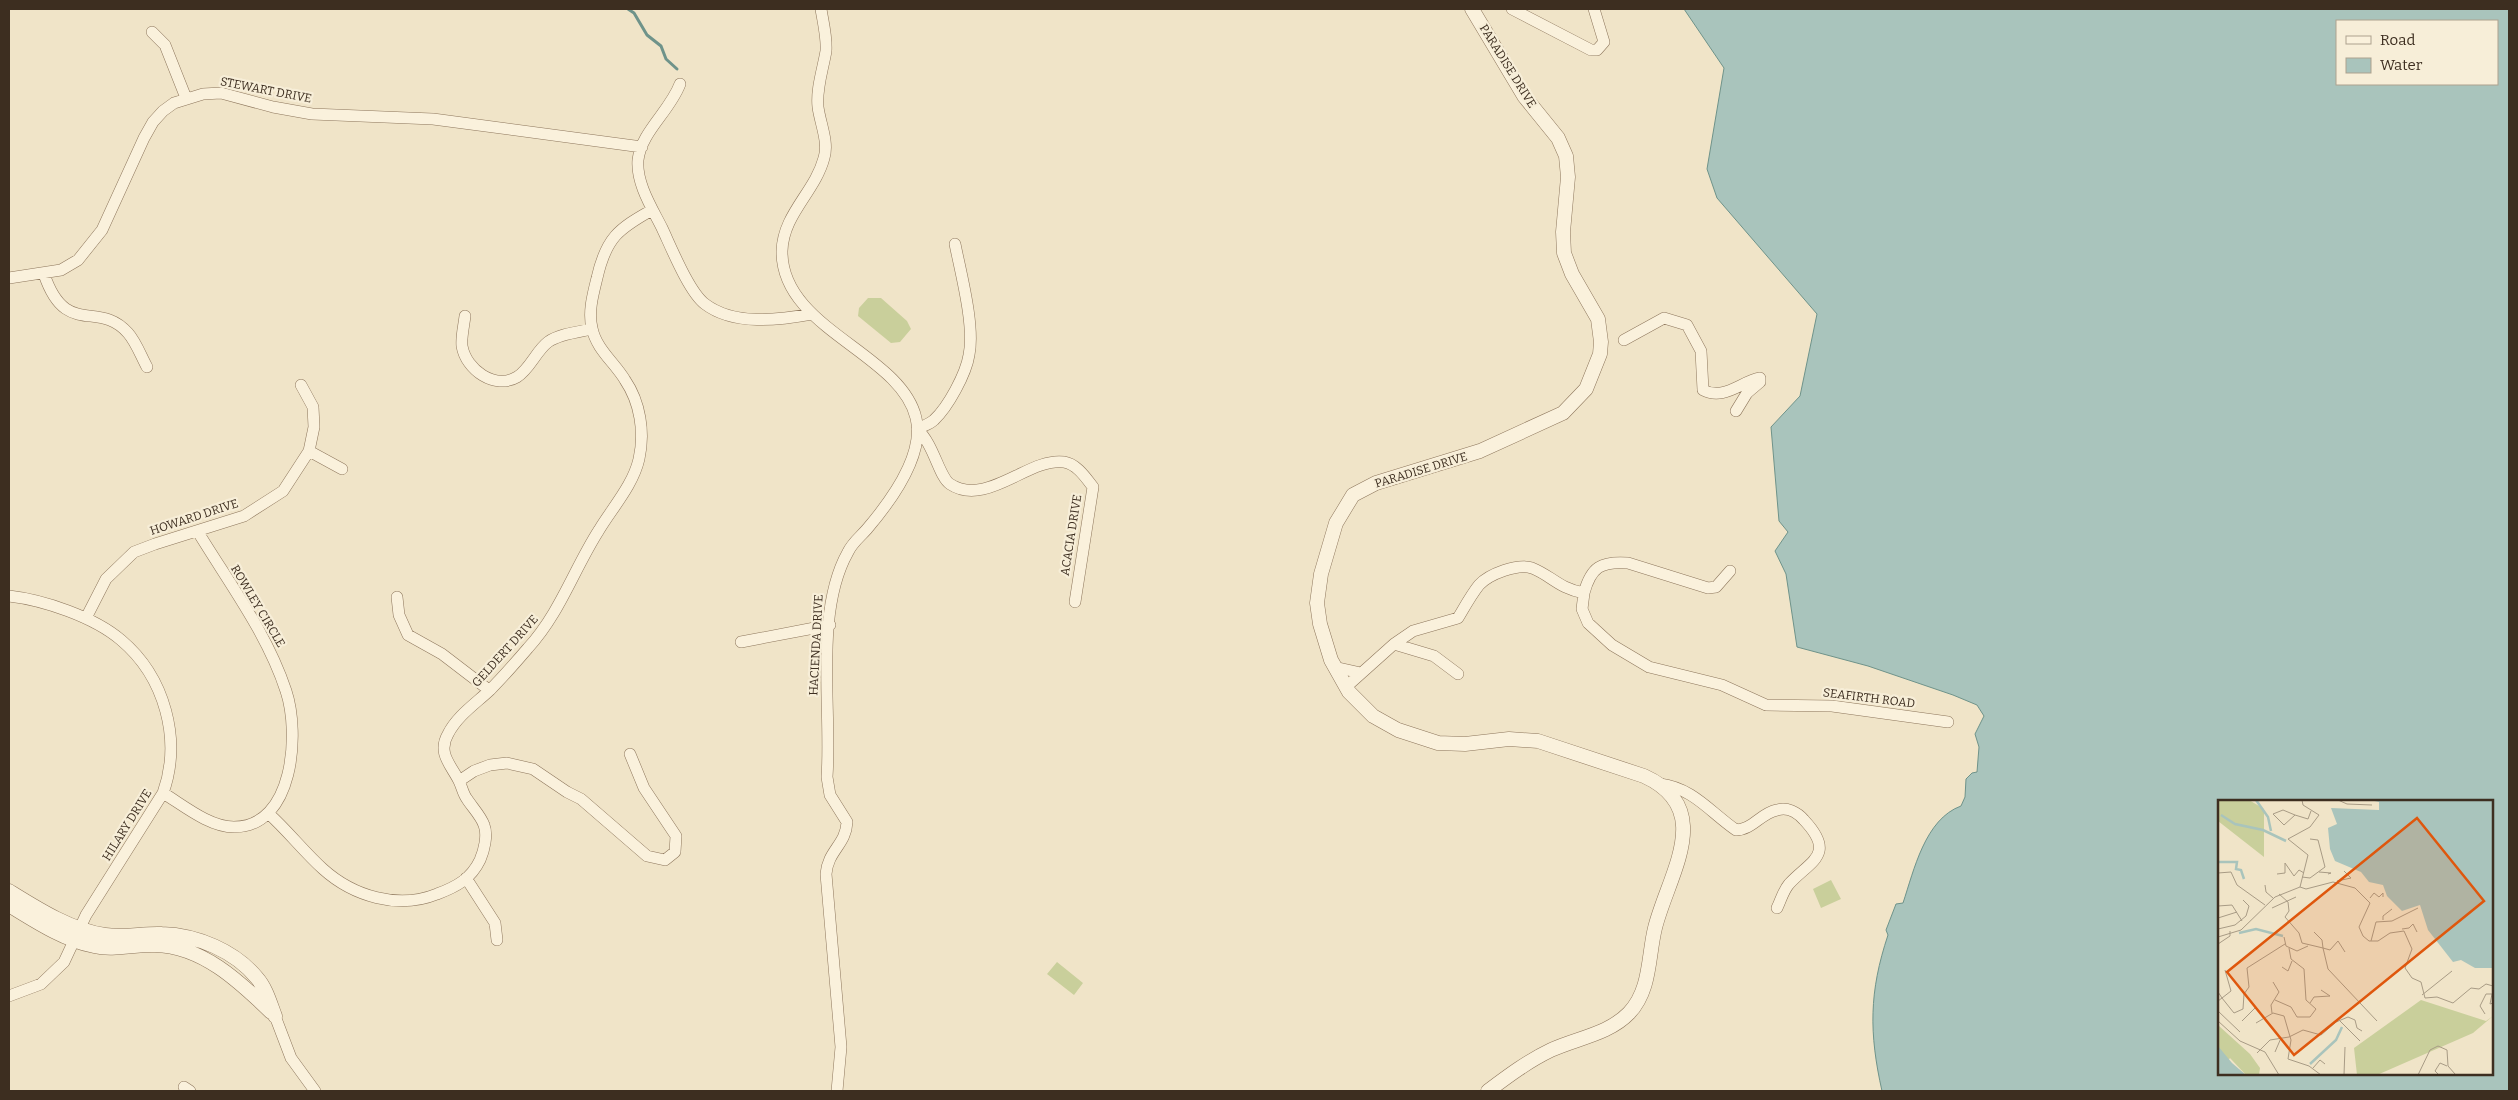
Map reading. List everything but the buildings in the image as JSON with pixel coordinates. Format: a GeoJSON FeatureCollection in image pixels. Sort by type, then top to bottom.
{"type":"FeatureCollection","features":[{"type":"Feature","properties":{"kind":"street"},"geometry":{"type":"LineString","coordinates":[[820,9],[826,49],[818,104],[825,144],[825,156],[817,175],[788,223],[782,251],[787,277],[794,293],[812,314],[896,383],[916,416],[918,429],[934,421],[944,408],[956,388],[969,356],[970,333],[955,244]]}},
{"type":"Feature","properties":{"kind":"street","name":"PARADISE DRIVE"},"geometry":{"type":"LineString","coordinates":[[1472,9],[1524,96],[1558,138],[1566,156],[1568,177],[1563,232],[1564,252],[1572,274],[1598,319],[1602,342],[1600,354],[1586,389],[1563,413],[1480,451],[1376,483],[1353,496],[1336,523],[1317,596],[1320,624],[1334,666],[1346,687],[1365,709],[1377,718],[1416,738],[1451,744],[1509,739],[1538,741],[1644,776],[1660,784],[1670,792],[1679,810],[1683,845],[1678,867],[1656,921],[1646,981],[1637,1003],[1630,1012],[1613,1026],[1538,1057],[1488,1091]]}},
{"type":"Feature","properties":{"kind":"street"},"geometry":{"type":"LineString","coordinates":[[1512,9],[1591,50],[1597,50],[1604,42],[1594,9]]}},
{"type":"Feature","properties":{"kind":"street"},"geometry":{"type":"LineString","coordinates":[[152,32],[165,45],[186,98]]}},
{"type":"Feature","properties":{"kind":"street"},"geometry":{"type":"LineString","coordinates":[[680,84],[672,101],[642,147],[638,162],[638,175],[652,210],[694,291],[704,303],[734,316],[781,320],[812,314]]}},
{"type":"Feature","properties":{"kind":"street","name":"STEWART DRIVE"},"geometry":{"type":"LineString","coordinates":[[9,278],[61,270],[78,260],[102,230],[144,138],[153,123],[163,111],[186,98],[203,94],[221,93],[273,107],[312,114],[433,120],[642,147]]}},
{"type":"Feature","properties":{"kind":"street","name":"GELDERT DRIVE"},"geometry":{"type":"LineString","coordinates":[[269,814],[323,869],[369,897],[409,900],[430,897],[450,889],[470,876],[480,858],[485,843],[485,826],[465,796],[459,780],[448,764],[443,751],[447,735],[464,713],[490,690],[549,624],[598,531],[628,486],[640,458],[642,432],[640,415],[634,396],[625,380],[604,353],[592,329],[591,310],[600,265],[609,243],[627,224],[652,210]]}},
{"type":"Feature","properties":{"kind":"street"},"geometry":{"type":"LineString","coordinates":[[44,274],[50,291],[60,306],[71,312],[101,318],[116,324],[127,332],[147,367]]}},
{"type":"Feature","properties":{"kind":"street"},"geometry":{"type":"LineString","coordinates":[[465,316],[462,346],[468,361],[491,381],[506,380],[518,376],[549,341],[592,329]]}},
{"type":"Feature","properties":{"kind":"street"},"geometry":{"type":"LineString","coordinates":[[1624,340],[1664,318],[1688,325],[1701,351],[1703,390],[1716,394],[1725,393],[1760,378],[1760,382],[1747,393],[1736,411]]}},
{"type":"Feature","properties":{"kind":"street","name":"HOWARD DRIVE"},"geometry":{"type":"LineString","coordinates":[[86,618],[106,579],[134,552],[244,516],[282,491],[309,451],[314,427],[313,407],[301,385]]}},
{"type":"Feature","properties":{"kind":"street","name":"ACACIA DRIVE"},"geometry":{"type":"LineString","coordinates":[[918,429],[927,437],[940,470],[949,484],[966,490],[989,488],[1048,464],[1065,462],[1081,472],[1092,487],[1075,602]]}},
{"type":"Feature","properties":{"kind":"street","name":"HACIENDA DRIVE"},"geometry":{"type":"LineString","coordinates":[[837,1091],[841,1047],[826,874],[827,862],[844,838],[847,822],[830,795],[827,777],[830,625],[833,591],[848,551],[900,484],[912,456],[918,429]]}},
{"type":"Feature","properties":{"kind":"street"},"geometry":{"type":"LineString","coordinates":[[309,451],[342,469]]}},
{"type":"Feature","properties":{"kind":"street","name":"ROWLEY CIRCLE"},"geometry":{"type":"LineString","coordinates":[[198,532],[267,644],[287,693],[292,750],[280,797],[269,814]]}},
{"type":"Feature","properties":{"kind":"street"},"geometry":{"type":"LineString","coordinates":[[1346,687],[1394,644],[1413,631],[1458,618],[1480,585],[1494,575],[1522,566],[1533,568],[1560,586],[1584,593],[1591,572],[1600,566],[1614,562],[1628,563],[1708,588],[1716,587],[1730,571]]}},
{"type":"Feature","properties":{"kind":"street","name":"SEAFIRTH ROAD"},"geometry":{"type":"LineString","coordinates":[[1584,593],[1582,610],[1588,622],[1612,645],[1649,667],[1722,685],[1766,705],[1832,706],[1948,722]]}},
{"type":"Feature","properties":{"kind":"street","name":"HILARY DRIVE"},"geometry":{"type":"LineString","coordinates":[[9,596],[86,618],[106,629],[128,647],[152,677],[163,702],[169,722],[170,761],[163,793],[78,934],[68,956],[58,970],[41,984],[9,996]]}},
{"type":"Feature","properties":{"kind":"street"},"geometry":{"type":"LineString","coordinates":[[397,597],[399,615],[408,635],[442,654],[490,690]]}},
{"type":"Feature","properties":{"kind":"street"},"geometry":{"type":"LineString","coordinates":[[742,642],[830,625]]}},
{"type":"Feature","properties":{"kind":"street"},"geometry":{"type":"LineString","coordinates":[[1394,644],[1434,656],[1458,674]]}},
{"type":"Feature","properties":{"kind":"street"},"geometry":{"type":"LineString","coordinates":[[1334,666],[1361,673]]}},
{"type":"Feature","properties":{"kind":"street"},"geometry":{"type":"LineString","coordinates":[[459,780],[474,771],[507,763],[533,769],[566,792],[581,799],[647,856],[665,860],[675,852],[676,836],[644,788],[630,754]]}},
{"type":"Feature","properties":{"kind":"street"},"geometry":{"type":"LineString","coordinates":[[1660,784],[1674,786],[1694,795],[1736,830],[1748,827],[1765,814],[1777,809],[1793,811],[1805,821],[1818,842],[1818,855],[1812,865],[1789,884],[1777,908]]}},
{"type":"Feature","properties":{"kind":"street"},"geometry":{"type":"LineString","coordinates":[[163,793],[213,823],[223,826],[244,826],[269,814]]}},
{"type":"Feature","properties":{"kind":"street"},"geometry":{"type":"LineString","coordinates":[[466,878],[495,923],[497,940]]}},
{"type":"Feature","properties":{"kind":"street"},"geometry":{"type":"LineString","coordinates":[[9,891],[65,922],[78,934]]}},
{"type":"Feature","properties":{"kind":"street"},"geometry":{"type":"LineString","coordinates":[[9,905],[58,932],[121,937],[165,934],[217,947],[234,958],[257,978],[275,1016],[291,1058],[315,1091]]}},
{"type":"Feature","properties":{"kind":"green space"},"geometry":{"type":"Polygon","coordinates":[[[868,298],[881,298],[907,321],[911,329],[900,342],[891,343],[858,316],[859,308],[868,298]]]}},
{"type":"Feature","properties":{"kind":"green space"},"geometry":{"type":"Polygon","coordinates":[[[1831,880],[1841,899],[1821,908],[1813,889],[1831,880]]]}},
{"type":"Feature","properties":{"kind":"green space"},"geometry":{"type":"Polygon","coordinates":[[[1057,962],[1083,983],[1074,995],[1047,974],[1057,962]]]}},
{"type":"Feature","properties":{"kind":"water"},"geometry":{"type":"Polygon","coordinates":[[[1684,9],[2509,9],[2509,1091],[1882,1091],[1875,1050],[1873,1013],[1877,975],[1888,935],[1886,930],[1896,904],[1903,903],[1917,861],[1930,834],[1938,822],[1961,806],[1965,797],[1966,779],[1972,773],[1977,772],[1979,747],[1975,734],[1984,716],[1977,705],[1953,695],[1868,666],[1797,647],[1786,574],[1775,551],[1788,532],[1779,521],[1771,427],[1800,396],[1817,314],[1717,198],[1707,169],[1724,68],[1684,9]]]}},
{"type":"Feature","properties":{"kind":"waterway"},"geometry":{"type":"LineString","coordinates":[[628,9],[634,13],[647,35],[661,46],[666,59],[677,69]]}}]}
